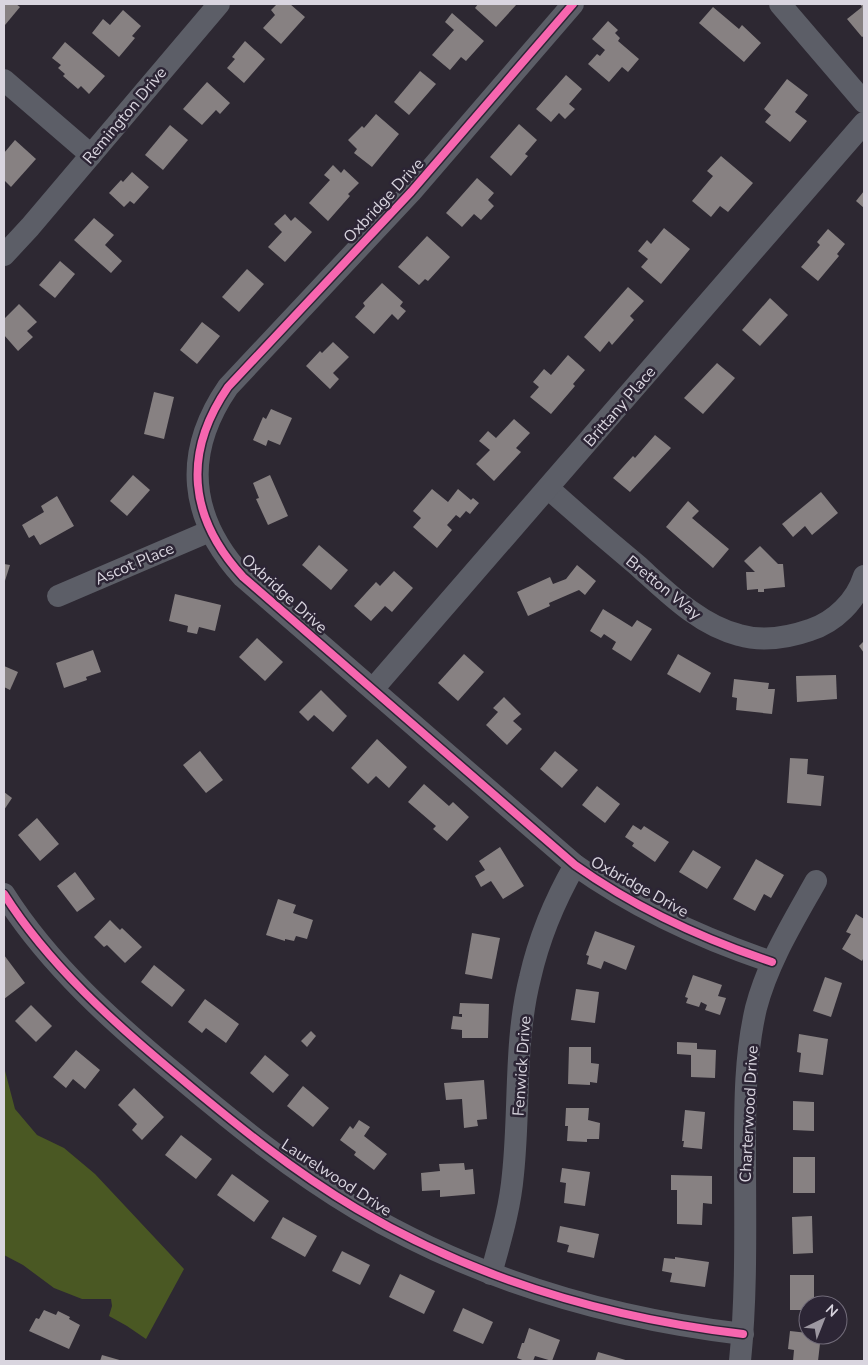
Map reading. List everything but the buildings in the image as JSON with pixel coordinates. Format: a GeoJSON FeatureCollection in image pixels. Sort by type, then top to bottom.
{"type":"FeatureCollection","features":[{"type":"Feature","properties":{"kind":"street","name":"Remington Drive"},"geometry":{"type":"LineString","coordinates":[[4,254],[30,227],[219,4]]}},
{"type":"Feature","properties":{"kind":"street","name":"Oxbridge Drive"},"geometry":{"type":"LineString","coordinates":[[573,4],[411,192],[243,370],[220,398],[206,427],[198,459],[198,494],[210,531],[224,554],[243,577],[575,865],[621,895],[654,912],[703,935],[772,962]]}},
{"type":"Feature","properties":{"kind":"street"},"geometry":{"type":"LineString","coordinates":[[780,4],[864,102]]}},
{"type":"Feature","properties":{"kind":"street"},"geometry":{"type":"LineString","coordinates":[[4,80],[91,155]]}},
{"type":"Feature","properties":{"kind":"street","name":"Brittany Place"},"geometry":{"type":"LineString","coordinates":[[374,689],[864,123]]}},
{"type":"Feature","properties":{"kind":"street","name":"Bretton Way"},"geometry":{"type":"LineString","coordinates":[[548,488],[681,603],[711,624],[739,635],[769,639],[799,634],[817,628],[830,620],[852,600],[860,589],[864,576]]}},
{"type":"Feature","properties":{"kind":"street","name":"Ascot Place"},"geometry":{"type":"LineString","coordinates":[[58,596],[210,531]]}},
{"type":"Feature","properties":{"kind":"street","name":"Fenwick Drive"},"geometry":{"type":"LineString","coordinates":[[491,1274],[504,1230],[513,1175],[523,1018],[530,979],[548,922],[575,865]]}},
{"type":"Feature","properties":{"kind":"street","name":"Charterwood Drive"},"geometry":{"type":"LineString","coordinates":[[740,1361],[743,1334],[745,1109],[756,1008],[772,962],[816,881]]}},
{"type":"Feature","properties":{"kind":"street","name":"Laurelwood Drive"},"geometry":{"type":"LineString","coordinates":[[4,894],[46,950],[109,1017],[155,1057],[270,1150],[355,1208],[390,1228],[491,1274],[594,1306],[652,1320],[743,1334]]}},
{"type":"Feature","properties":{"kind":"green space"},"geometry":{"type":"Polygon","coordinates":[[[4,1067],[15,1109],[37,1135],[64,1148],[95,1174],[184,1269],[146,1339],[109,1316],[112,1306],[111,1299],[82,1299],[54,1288],[23,1265],[4,1255],[4,1067]]]}},
{"type":"Feature","properties":{"kind":"cycle path"},"geometry":{"type":"LineString","coordinates":[[573,4],[411,192],[228,387],[213,412],[203,437],[198,461],[198,485],[202,509],[211,532],[225,555],[243,577],[575,865],[621,895],[670,921],[720,943],[772,962]]}},
{"type":"Feature","properties":{"kind":"cycle path"},"geometry":{"type":"LineString","coordinates":[[4,894],[41,945],[62,969],[130,1035],[199,1094],[265,1146],[310,1179],[357,1209],[402,1234],[448,1255],[495,1275],[543,1291],[592,1306],[642,1317],[692,1327],[743,1334]]}}]}
